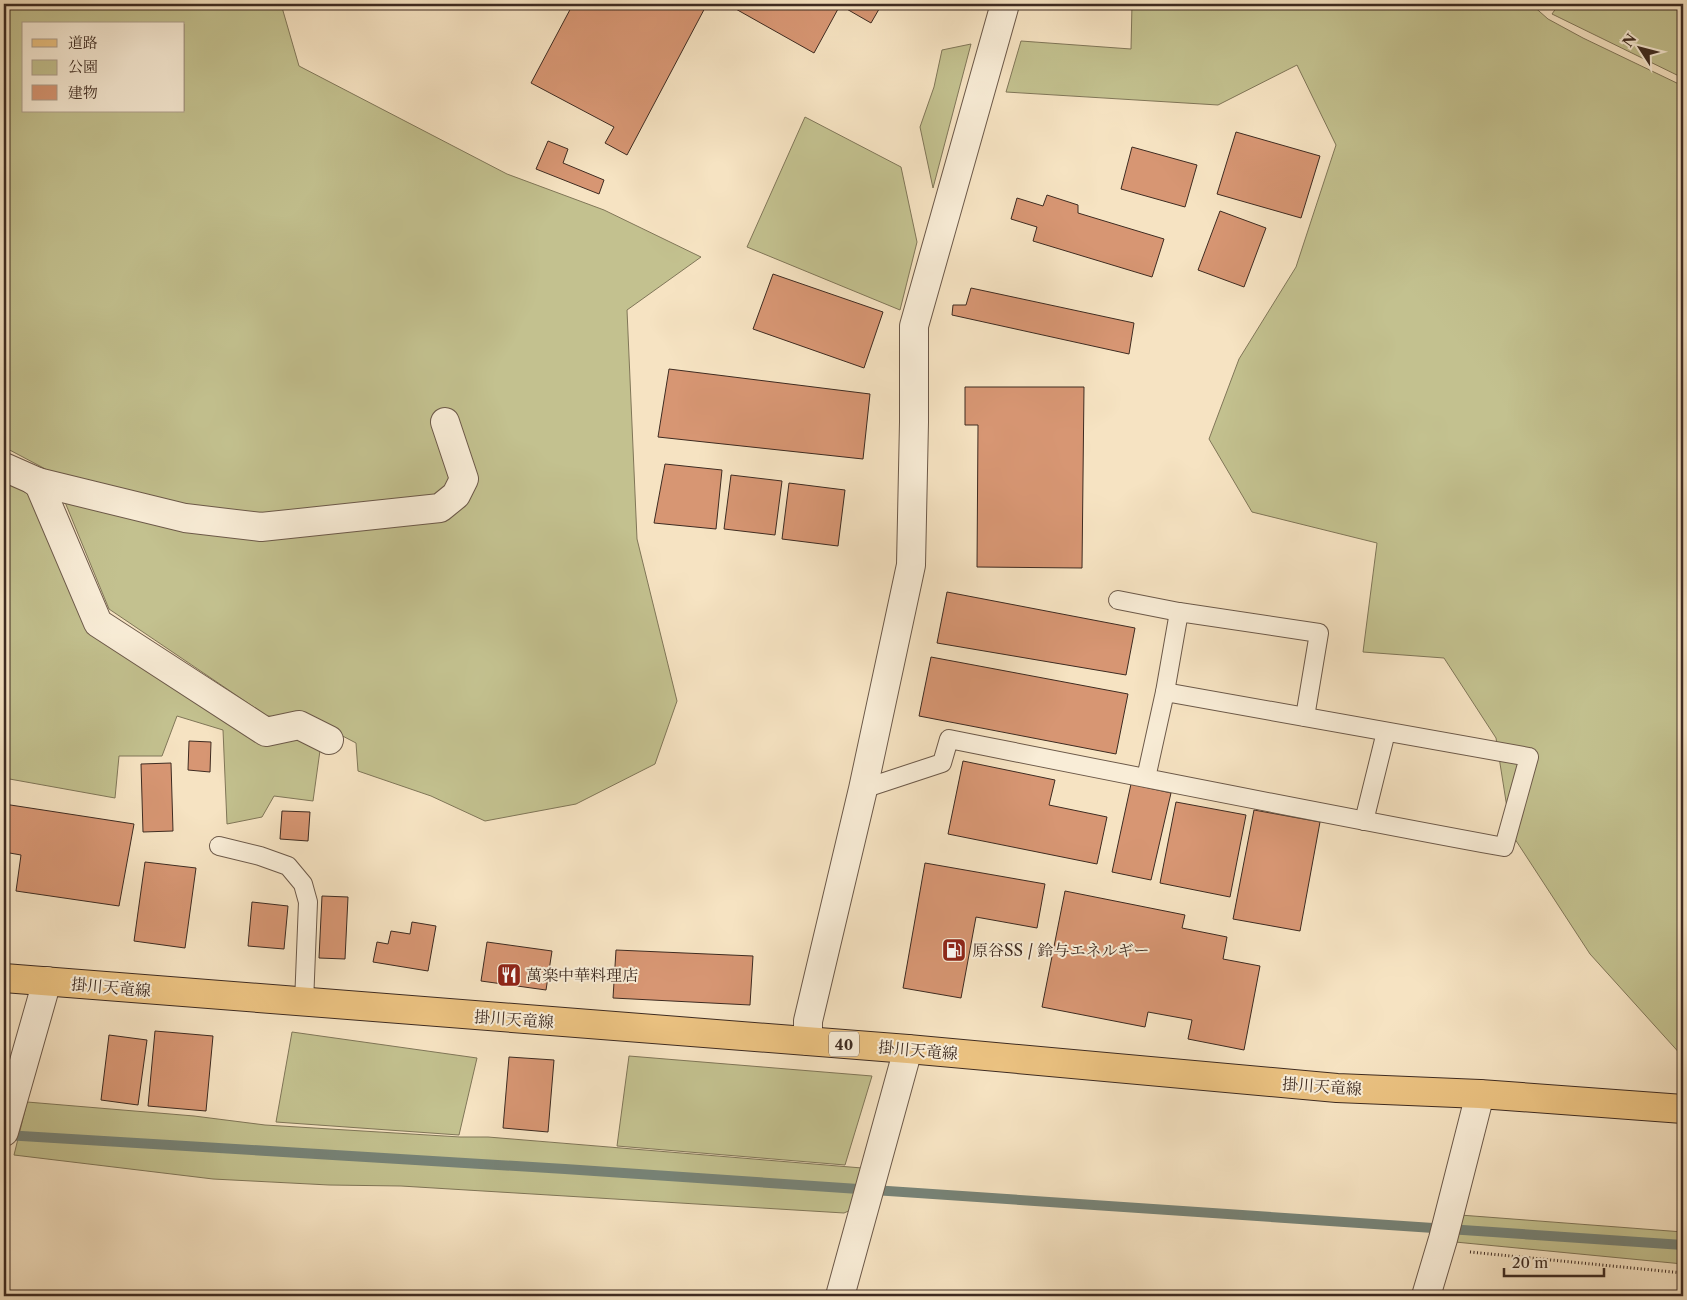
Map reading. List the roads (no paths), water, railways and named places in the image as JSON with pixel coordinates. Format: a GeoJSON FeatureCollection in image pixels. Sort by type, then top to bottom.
{"type":"FeatureCollection","features":[{"type":"Feature","properties":{"kind":"main road","name":"掛川天竜線"},"geometry":{"type":"LineString","coordinates":[[4,978],[908,1049],[1336,1088],[1480,1094],[1683,1109]]}},
{"type":"Feature","properties":{"kind":"street"},"geometry":{"type":"LineString","coordinates":[[808,1041],[811,1012],[863,789],[911,565],[914,326],[1005,4]]}},
{"type":"Feature","properties":{"kind":"street"},"geometry":{"type":"LineString","coordinates":[[34,481],[185,518],[261,527],[440,508],[456,495],[464,479],[445,422]]}},
{"type":"Feature","properties":{"kind":"street"},"geometry":{"type":"LineString","coordinates":[[4,467],[38,482],[98,622],[266,732],[299,725],[330,740]]}},
{"type":"Feature","properties":{"kind":"street"},"geometry":{"type":"LineString","coordinates":[[6,1116],[47,981]]}},
{"type":"Feature","properties":{"kind":"street"},"geometry":{"type":"LineString","coordinates":[[840,1296],[908,1049]]}},
{"type":"Feature","properties":{"kind":"street"},"geometry":{"type":"LineString","coordinates":[[1426,1296],[1444,1235],[1480,1094]]}},
{"type":"Feature","properties":{"kind":"lane"},"geometry":{"type":"LineString","coordinates":[[1118,600],[1179,612],[1319,633],[1305,717]]}},
{"type":"Feature","properties":{"kind":"lane"},"geometry":{"type":"LineString","coordinates":[[1146,778],[1166,692],[1179,612]]}},
{"type":"Feature","properties":{"kind":"lane"},"geometry":{"type":"LineString","coordinates":[[863,789],[942,763],[949,739],[1504,847],[1529,757],[1166,692]]}},
{"type":"Feature","properties":{"kind":"lane"},"geometry":{"type":"LineString","coordinates":[[1364,821],[1386,732]]}},
{"type":"Feature","properties":{"kind":"lane"},"geometry":{"type":"LineString","coordinates":[[219,846],[260,856],[288,866],[303,884],[308,902],[304,1003]]}},
{"type":"Feature","properties":{"kind":"waterway"},"geometry":{"type":"LineString","coordinates":[[5,1135],[565,1169],[1683,1245]]}},
{"type":"Feature","properties":{"kind":"place","name":"原谷SS / 鈴与エネルギー"},"geometry":{"type":"Point","coordinates":[954,950]}},
{"type":"Feature","properties":{"kind":"place","name":"萬楽中華料理店"},"geometry":{"type":"Point","coordinates":[509,975]}}]}
